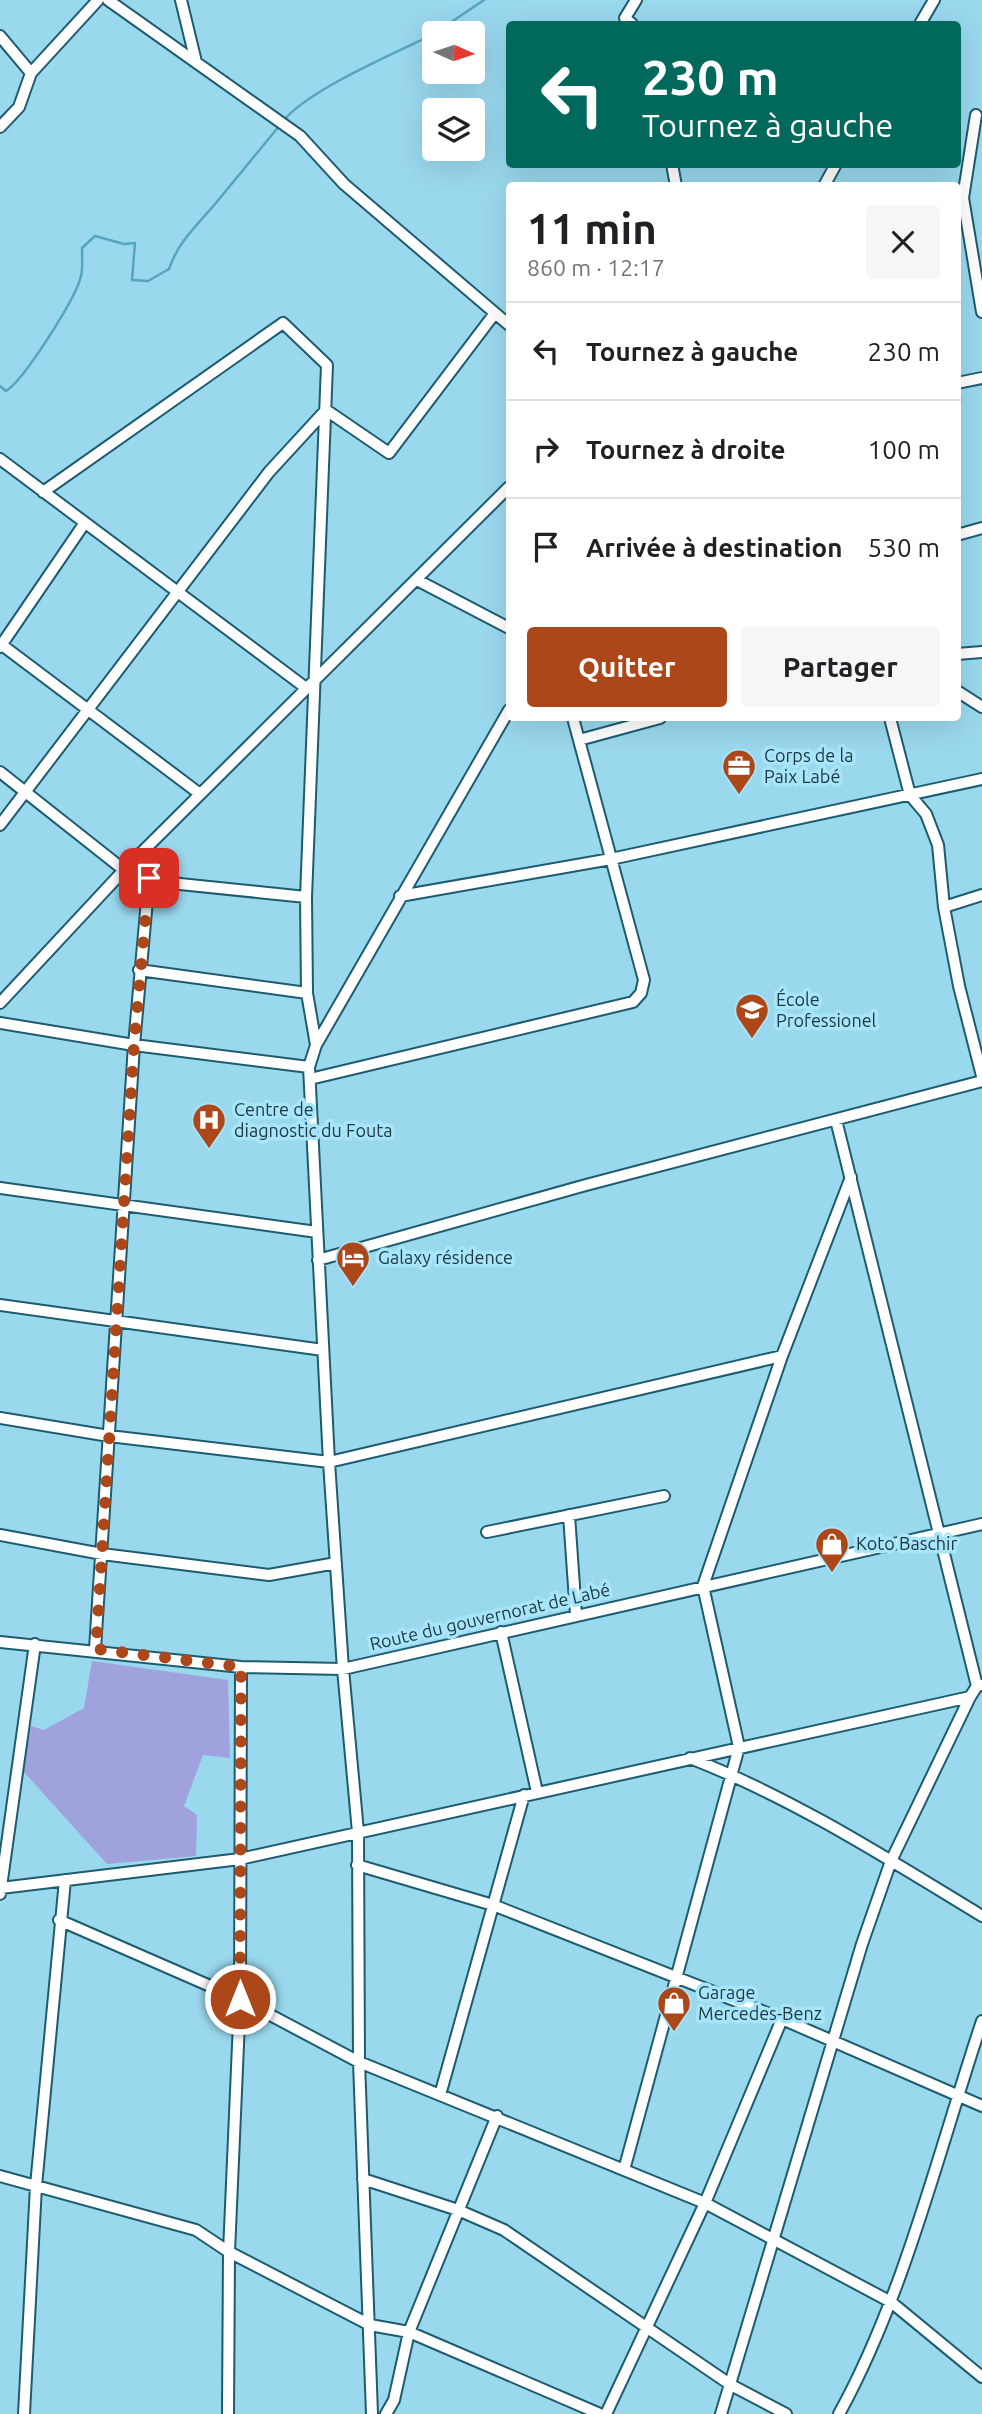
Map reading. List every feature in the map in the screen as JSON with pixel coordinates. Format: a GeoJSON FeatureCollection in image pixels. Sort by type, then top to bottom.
{"type":"FeatureCollection","features":[{"type":"Feature","properties":{"kind":"street"},"geometry":{"type":"LineString","coordinates":[[0,127],[19,107],[31,73],[98,0]]}},
{"type":"Feature","properties":{"kind":"street"},"geometry":{"type":"LineString","coordinates":[[108,0],[300,136],[344,184],[506,322]]}},
{"type":"Feature","properties":{"kind":"street"},"geometry":{"type":"LineString","coordinates":[[181,0],[196,62]]}},
{"type":"Feature","properties":{"kind":"street"},"geometry":{"type":"LineString","coordinates":[[628,21],[625,18],[636,0]]}},
{"type":"Feature","properties":{"kind":"street"},"geometry":{"type":"LineString","coordinates":[[922,21],[934,0]]}},
{"type":"Feature","properties":{"kind":"street"},"geometry":{"type":"LineString","coordinates":[[0,36],[31,73]]}},
{"type":"Feature","properties":{"kind":"street"},"geometry":{"type":"LineString","coordinates":[[976,115],[963,198],[977,258],[982,312]]}},
{"type":"Feature","properties":{"kind":"street"},"geometry":{"type":"LineString","coordinates":[[326,410],[389,453],[495,313]]}},
{"type":"Feature","properties":{"kind":"street"},"geometry":{"type":"LineString","coordinates":[[43,492],[283,323],[327,365],[310,685],[306,897],[307,993],[316,1045]]}},
{"type":"Feature","properties":{"kind":"street"},"geometry":{"type":"LineString","coordinates":[[961,382],[982,378]]}},
{"type":"Feature","properties":{"kind":"street"},"geometry":{"type":"LineString","coordinates":[[0,825],[269,472],[326,410]]}},
{"type":"Feature","properties":{"kind":"street"},"geometry":{"type":"LineString","coordinates":[[0,459],[84,524],[310,685]]}},
{"type":"Feature","properties":{"kind":"street"},"geometry":{"type":"LineString","coordinates":[[0,1003],[124,870],[506,490]]}},
{"type":"Feature","properties":{"kind":"street"},"geometry":{"type":"LineString","coordinates":[[84,524],[1,646],[200,794]]}},
{"type":"Feature","properties":{"kind":"street"},"geometry":{"type":"LineString","coordinates":[[961,534],[982,528]]}},
{"type":"Feature","properties":{"kind":"street"},"geometry":{"type":"LineString","coordinates":[[417,579],[506,626]]}},
{"type":"Feature","properties":{"kind":"street"},"geometry":{"type":"LineString","coordinates":[[961,654],[982,652]]}},
{"type":"Feature","properties":{"kind":"street"},"geometry":{"type":"LineString","coordinates":[[961,694],[982,707]]}},
{"type":"Feature","properties":{"kind":"street"},"geometry":{"type":"LineString","coordinates":[[372,2414],[359,2062],[358,1832],[342,1669],[309,1067],[316,1045],[506,715]]}},
{"type":"Feature","properties":{"kind":"street"},"geometry":{"type":"LineString","coordinates":[[310,1079],[633,1002],[641,993],[644,980],[574,721]]}},
{"type":"Feature","properties":{"kind":"street"},"geometry":{"type":"LineString","coordinates":[[579,740],[649,721]]}},
{"type":"Feature","properties":{"kind":"street"},"geometry":{"type":"LineString","coordinates":[[891,721],[909,795],[926,814],[938,845],[944,907],[959,986],[982,1076]]}},
{"type":"Feature","properties":{"kind":"street"},"geometry":{"type":"LineString","coordinates":[[0,772],[124,870],[180,884],[306,897]]}},
{"type":"Feature","properties":{"kind":"street"},"geometry":{"type":"LineString","coordinates":[[400,896],[611,859],[982,779]]}},
{"type":"Feature","properties":{"kind":"street"},"geometry":{"type":"LineString","coordinates":[[96,1649],[139,970],[149,878]]}},
{"type":"Feature","properties":{"kind":"street"},"geometry":{"type":"LineString","coordinates":[[944,907],[982,895]]}},
{"type":"Feature","properties":{"kind":"street"},"geometry":{"type":"LineString","coordinates":[[139,970],[307,993]]}},
{"type":"Feature","properties":{"kind":"street"},"geometry":{"type":"LineString","coordinates":[[0,1023],[134,1045],[309,1067]]}},
{"type":"Feature","properties":{"kind":"street"},"geometry":{"type":"LineString","coordinates":[[318,1260],[982,1082]]}},
{"type":"Feature","properties":{"kind":"street"},"geometry":{"type":"LineString","coordinates":[[721,2414],[891,1861],[970,1697],[979,1685],[836,1120]]}},
{"type":"Feature","properties":{"kind":"street"},"geometry":{"type":"LineString","coordinates":[[624,2170],[740,1747],[703,1586],[782,1356],[851,1177]]}},
{"type":"Feature","properties":{"kind":"street"},"geometry":{"type":"LineString","coordinates":[[0,1188],[124,1207],[317,1231]]}},
{"type":"Feature","properties":{"kind":"street"},"geometry":{"type":"LineString","coordinates":[[0,1305],[323,1350]]}},
{"type":"Feature","properties":{"kind":"street"},"geometry":{"type":"LineString","coordinates":[[0,1418],[109,1437],[329,1462],[782,1356]]}},
{"type":"Feature","properties":{"kind":"street"},"geometry":{"type":"LineString","coordinates":[[487,1532],[664,1496]]}},
{"type":"Feature","properties":{"kind":"street"},"geometry":{"type":"LineString","coordinates":[[569,1515],[576,1615]]}},
{"type":"Feature","properties":{"kind":"street","name":"Route du gouvernorat de Labé"},"geometry":{"type":"LineString","coordinates":[[0,1642],[96,1649],[241,1667],[342,1669],[982,1524]]}},
{"type":"Feature","properties":{"kind":"street"},"geometry":{"type":"LineString","coordinates":[[0,1535],[102,1554],[270,1575],[336,1563]]}},
{"type":"Feature","properties":{"kind":"street"},"geometry":{"type":"LineString","coordinates":[[501,1632],[537,1792]]}},
{"type":"Feature","properties":{"kind":"street"},"geometry":{"type":"LineString","coordinates":[[0,1894],[4,1840],[35,1644]]}},
{"type":"Feature","properties":{"kind":"street"},"geometry":{"type":"LineString","coordinates":[[228,2414],[229,2252],[240,1999],[241,1667]]}},
{"type":"Feature","properties":{"kind":"street"},"geometry":{"type":"LineString","coordinates":[[1,1888],[240,1859],[970,1697]]}},
{"type":"Feature","properties":{"kind":"street"},"geometry":{"type":"LineString","coordinates":[[690,1758],[733,1774],[891,1861],[982,1916]]}},
{"type":"Feature","properties":{"kind":"street"},"geometry":{"type":"LineString","coordinates":[[440,2095],[524,1795]]}},
{"type":"Feature","properties":{"kind":"street"},"geometry":{"type":"LineString","coordinates":[[357,1865],[493,1905],[782,2019],[982,2106]]}},
{"type":"Feature","properties":{"kind":"street"},"geometry":{"type":"LineString","coordinates":[[24,2414],[36,2186],[59,1920],[65,1880]]}},
{"type":"Feature","properties":{"kind":"street"},"geometry":{"type":"LineString","coordinates":[[59,1920],[240,1999],[359,2062],[705,2203],[774,2237],[891,2302],[982,2377]]}},
{"type":"Feature","properties":{"kind":"street"},"geometry":{"type":"LineString","coordinates":[[606,2414],[705,2203],[782,2019]]}},
{"type":"Feature","properties":{"kind":"street"},"geometry":{"type":"LineString","coordinates":[[839,2414],[869,2361],[891,2302],[982,2021]]}},
{"type":"Feature","properties":{"kind":"street"},"geometry":{"type":"LineString","coordinates":[[386,2414],[394,2400],[409,2332],[497,2116]]}},
{"type":"Feature","properties":{"kind":"street"},"geometry":{"type":"LineString","coordinates":[[0,2176],[196,2230],[229,2252],[370,2325],[409,2332],[600,2414]]}},
{"type":"Feature","properties":{"kind":"street"},"geometry":{"type":"LineString","coordinates":[[363,2179],[458,2210],[504,2230],[731,2385],[786,2414]]}},
{"type":"Feature","properties":{"kind":"shaded area"},"geometry":{"type":"Polygon","coordinates":[[[92,1661],[228,1680],[230,1758],[203,1755],[184,1806],[197,1815],[196,1856],[107,1864],[23,1771],[31,1726],[44,1730],[84,1708],[92,1661]]]}},
{"type":"Feature","properties":{"kind":"waterway"},"geometry":{"type":"LineString","coordinates":[[453,21],[484,0]]}},
{"type":"Feature","properties":{"kind":"waterway"},"geometry":{"type":"LineString","coordinates":[[284,120],[296,108],[333,84],[422,40]]}},
{"type":"Feature","properties":{"kind":"waterway"},"geometry":{"type":"LineString","coordinates":[[0,386],[6,391],[14,384],[60,319],[81,276],[82,248],[95,236],[124,244],[135,243],[132,280],[148,281],[169,269],[185,240],[280,125]]}},
{"type":"Feature","properties":{"kind":"place","name":"Corps de la Paix Labé"},"geometry":{"type":"Point","coordinates":[739,796]}},
{"type":"Feature","properties":{"kind":"place","name":"École Professionel"},"geometry":{"type":"Point","coordinates":[752,1040]}},
{"type":"Feature","properties":{"kind":"place","name":"Centre de diagnostic du Fouta"},"geometry":{"type":"Point","coordinates":[209,1150]}},
{"type":"Feature","properties":{"kind":"place","name":"Galaxy résidence"},"geometry":{"type":"Point","coordinates":[353,1288]}},
{"type":"Feature","properties":{"kind":"place","name":"Koto Baschir"},"geometry":{"type":"Point","coordinates":[832,1574]}},
{"type":"Feature","properties":{"kind":"place","name":"Garage Mercedes-Benz"},"geometry":{"type":"Point","coordinates":[674,2033]}},
{"type":"Feature","properties":{"kind":"route"},"geometry":{"type":"LineString","coordinates":[[149,878],[139,970],[96,1649],[241,1667],[240,1999]]}}]}
